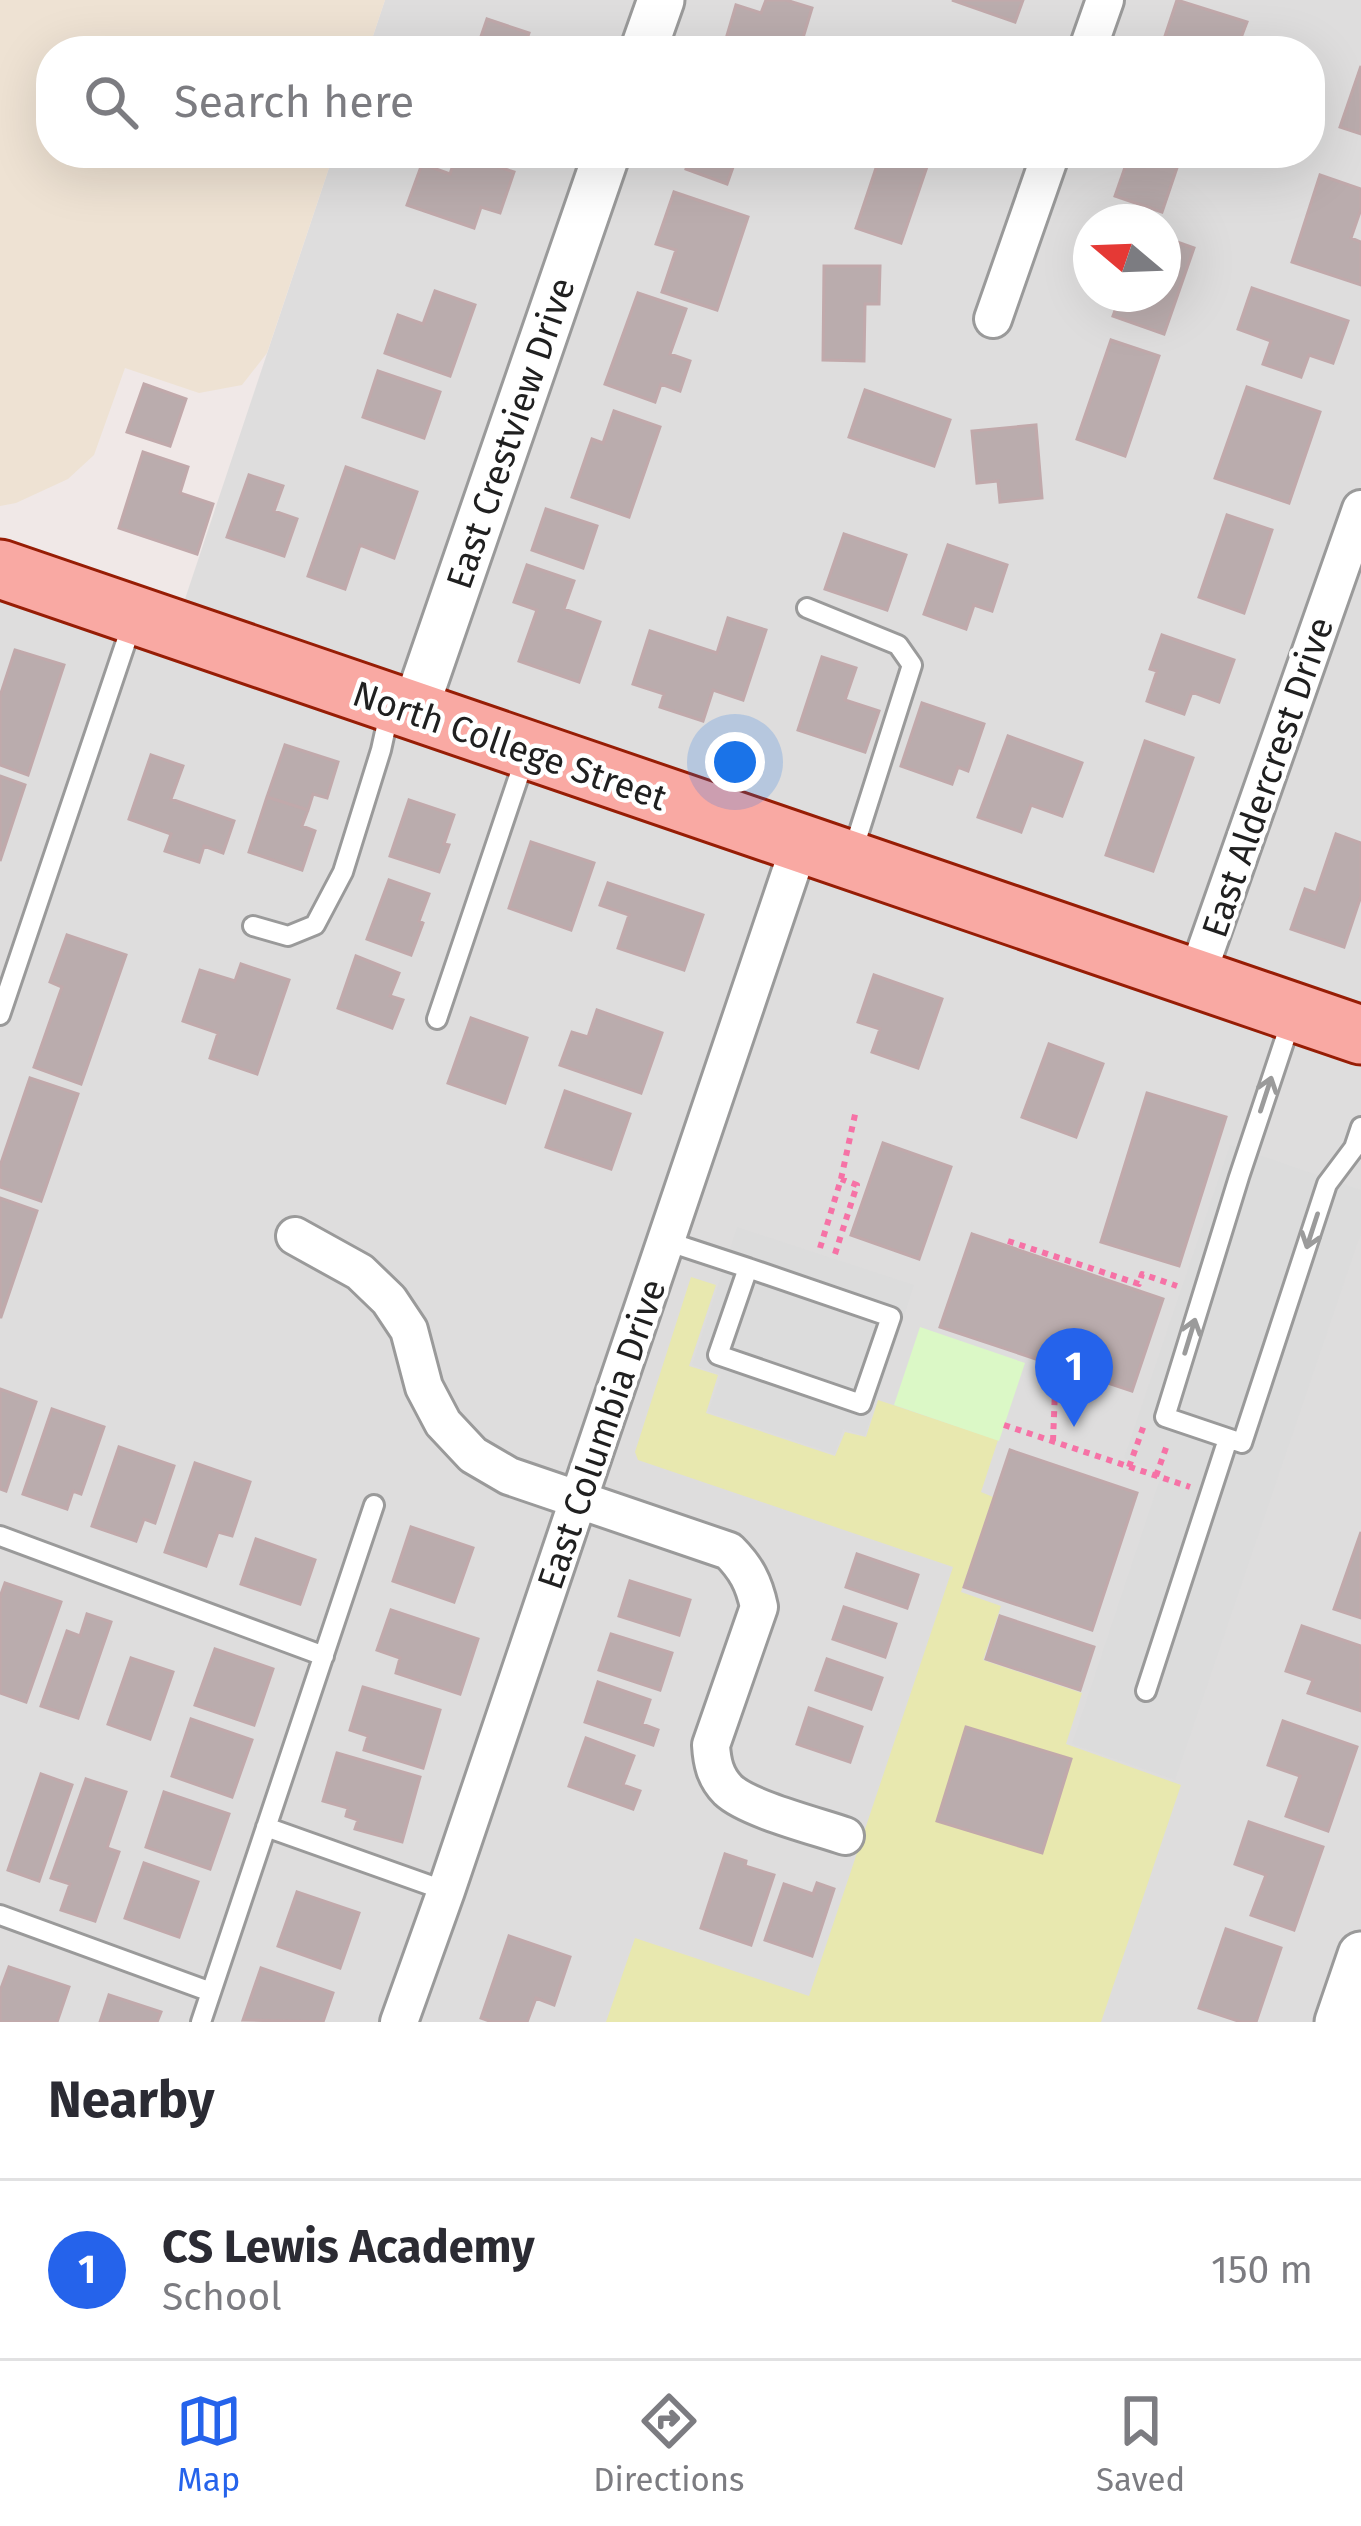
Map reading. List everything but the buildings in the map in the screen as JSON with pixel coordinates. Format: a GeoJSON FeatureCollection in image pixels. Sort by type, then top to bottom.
{"type":"FeatureCollection","features":[{"type":"Feature","properties":{"kind":"main road","name":"North College Street"},"geometry":{"type":"LineString","coordinates":[[0,569],[1361,1035]]}},
{"type":"Feature","properties":{"kind":"street"},"geometry":{"type":"LineString","coordinates":[[648,36],[661,0]]}},
{"type":"Feature","properties":{"kind":"street"},"geometry":{"type":"LineString","coordinates":[[1092,36],[1105,0]]}},
{"type":"Feature","properties":{"kind":"street","name":"East Crestview Drive"},"geometry":{"type":"LineString","coordinates":[[402,708],[602,168]]}},
{"type":"Feature","properties":{"kind":"street"},"geometry":{"type":"LineString","coordinates":[[993,319],[1046,168]]}},
{"type":"Feature","properties":{"kind":"street","name":"East Aldercrest Drive"},"geometry":{"type":"LineString","coordinates":[[1196,978],[1361,509]]}},
{"type":"Feature","properties":{"kind":"street","name":"East Columbia Drive"},"geometry":{"type":"LineString","coordinates":[[399,2022],[666,1241],[825,853]]}},
{"type":"Feature","properties":{"kind":"street"},"geometry":{"type":"LineString","coordinates":[[295,1236],[361,1272],[389,1300],[410,1330],[424,1387],[443,1423],[473,1454],[509,1476],[729,1551],[744,1566],[759,1607],[712,1745],[712,1763],[730,1792],[746,1801],[844,1836]]}},
{"type":"Feature","properties":{"kind":"street"},"geometry":{"type":"LineString","coordinates":[[1338,2022],[1361,1955]]}},
{"type":"Feature","properties":{"kind":"lane"},"geometry":{"type":"LineString","coordinates":[[807,608],[898,645],[912,665],[825,853]]}},
{"type":"Feature","properties":{"kind":"lane"},"geometry":{"type":"LineString","coordinates":[[0,1015],[135,615]]}},
{"type":"Feature","properties":{"kind":"lane"},"geometry":{"type":"LineString","coordinates":[[253,926],[288,936],[315,925],[343,872],[381,750],[402,708]]}},
{"type":"Feature","properties":{"kind":"lane"},"geometry":{"type":"LineString","coordinates":[[437,1019],[527,751]]}},
{"type":"Feature","properties":{"kind":"lane"},"geometry":{"type":"LineString","coordinates":[[1295,1012],[1165,1418],[1242,1443],[1327,1184],[1354,1148],[1361,1127]]}},
{"type":"Feature","properties":{"kind":"lane"},"geometry":{"type":"LineString","coordinates":[[666,1241],[748,1268],[891,1317],[861,1405],[718,1355],[748,1268]]}},
{"type":"Feature","properties":{"kind":"lane"},"geometry":{"type":"LineString","coordinates":[[1146,1691],[1228,1439]]}},
{"type":"Feature","properties":{"kind":"lane"},"geometry":{"type":"LineString","coordinates":[[201,2022],[374,1504]]}},
{"type":"Feature","properties":{"kind":"lane"},"geometry":{"type":"LineString","coordinates":[[0,1536],[324,1656]]}},
{"type":"Feature","properties":{"kind":"lane"},"geometry":{"type":"LineString","coordinates":[[266,1827],[446,1891]]}},
{"type":"Feature","properties":{"kind":"lane"},"geometry":{"type":"LineString","coordinates":[[0,1915],[211,1992]]}},
{"type":"Feature","properties":{"kind":"path"},"geometry":{"type":"LineString","coordinates":[[820,1249],[856,1110]]}},
{"type":"Feature","properties":{"kind":"path"},"geometry":{"type":"LineString","coordinates":[[835,1254],[857,1185],[841,1179]]}},
{"type":"Feature","properties":{"kind":"path"},"geometry":{"type":"LineString","coordinates":[[1008,1240],[1139,1284],[1142,1274],[1177,1286]]}},
{"type":"Feature","properties":{"kind":"path"},"geometry":{"type":"LineString","coordinates":[[1053,1441],[1056,1366]]}},
{"type":"Feature","properties":{"kind":"path"},"geometry":{"type":"LineString","coordinates":[[1130,1467],[1145,1421]]}},
{"type":"Feature","properties":{"kind":"path"},"geometry":{"type":"LineString","coordinates":[[1004,1425],[1210,1493]]}},
{"type":"Feature","properties":{"kind":"path"},"geometry":{"type":"LineString","coordinates":[[1156,1476],[1172,1430]]}},
{"type":"Feature","properties":{"kind":"shaded area"},"geometry":{"type":"Polygon","coordinates":[[[0,0],[385,0],[373,36],[36,36],[36,168],[329,168],[267,353],[242,385],[199,393],[125,368],[94,455],[68,479],[0,506],[0,0]]]}},
{"type":"Feature","properties":{"kind":"shaded area"},"geometry":{"type":"Polygon","coordinates":[[[385,0],[1361,0],[1361,2022],[0,2022],[0,569],[175,629],[329,168],[1325,168],[1325,36],[373,36],[385,0]]]}},
{"type":"Feature","properties":{"kind":"shaded area"},"geometry":{"type":"Polygon","coordinates":[[[1230,1145],[1361,1190],[1361,1233],[1175,1780],[1072,1744],[1162,1473],[1124,1458],[1230,1145]]]}},
{"type":"Feature","properties":{"kind":"shaded area"},"geometry":{"type":"Polygon","coordinates":[[[737,1227],[914,1285],[865,1436],[843,1429],[835,1454],[708,1412],[721,1375],[692,1365],[737,1227]]]}},
{"type":"Feature","properties":{"kind":"green space"},"geometry":{"type":"Polygon","coordinates":[[[691,1277],[716,1285],[689,1366],[718,1375],[706,1413],[835,1456],[845,1432],[866,1437],[878,1400],[998,1440],[981,1492],[993,1497],[961,1592],[1001,1606],[983,1660],[1082,1693],[1066,1744],[1181,1785],[1101,2022],[606,2022],[635,1938],[809,1996],[953,1567],[638,1460],[635,1452],[691,1277]]]}},
{"type":"Feature","properties":{"kind":"green space"},"geometry":{"type":"Polygon","coordinates":[[[920,1327],[1025,1363],[999,1441],[894,1405],[920,1327]]]}},
{"type":"Feature","properties":{"kind":"place","name":"CS Lewis Academy"},"geometry":{"type":"Point","coordinates":[1074,1427]}}]}
